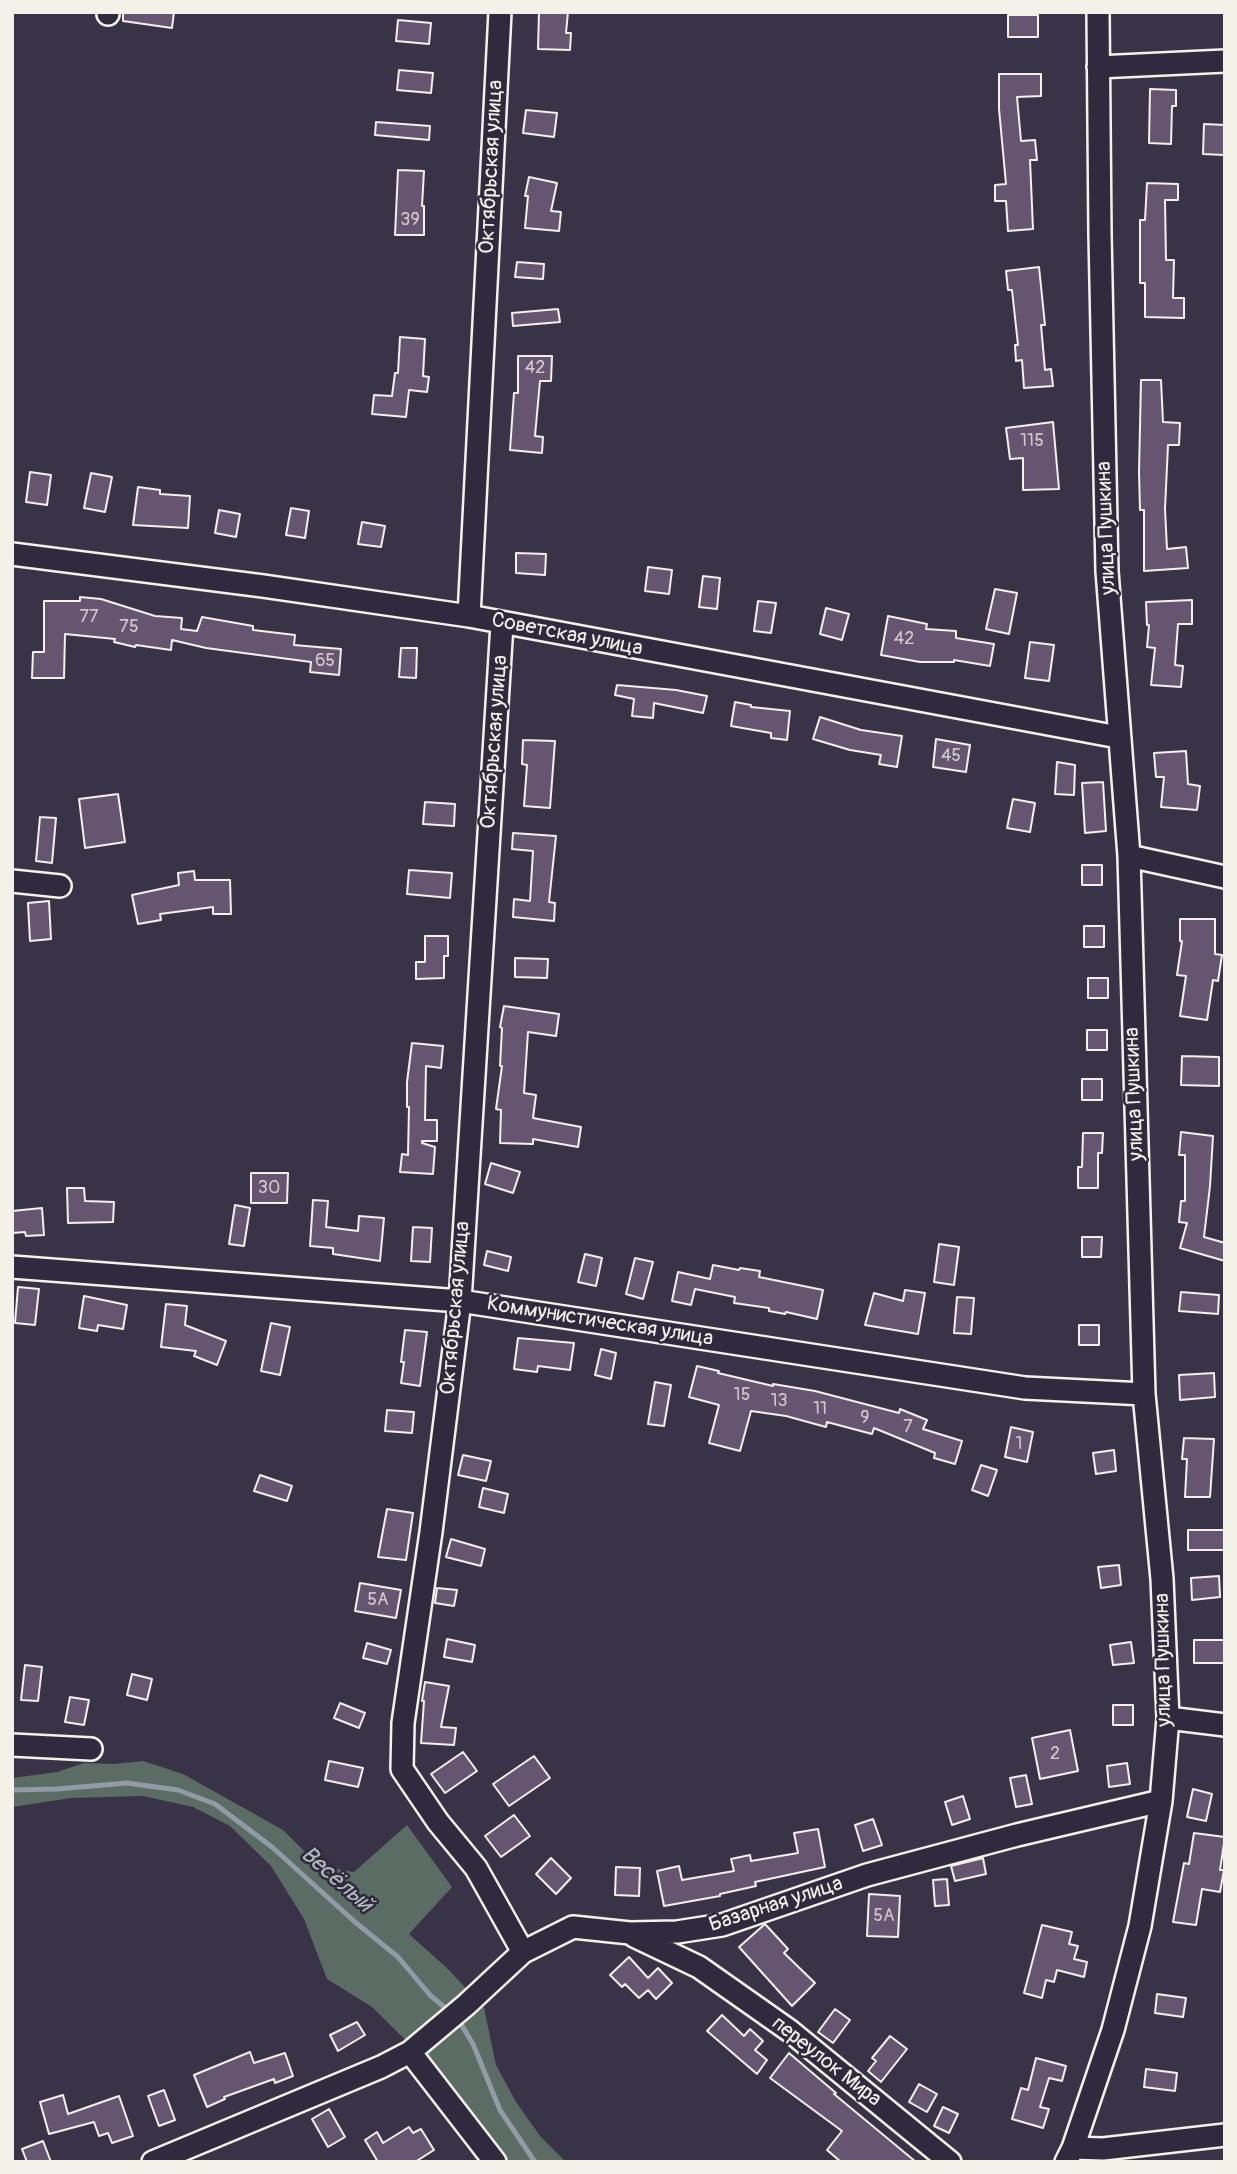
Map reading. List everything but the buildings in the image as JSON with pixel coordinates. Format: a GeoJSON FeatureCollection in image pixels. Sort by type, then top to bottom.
{"type":"FeatureCollection","features":[{"type":"Feature","properties":{"kind":"street","name":"Октябрьская улица"},"geometry":{"type":"LineString","coordinates":[[469,616],[500,12]]}},
{"type":"Feature","properties":{"kind":"street","name":"улица Пушкина"},"geometry":{"type":"LineString","coordinates":[[1070,2155],[1113,2029],[1140,1926],[1161,1801],[1168,1718],[1162,1579],[1144,1394],[1129,856],[1107,571],[1098,12]]}},
{"type":"Feature","properties":{"kind":"street"},"geometry":{"type":"LineString","coordinates":[[1098,67],[1225,61]]}},
{"type":"Feature","properties":{"kind":"street","name":"Советская улица"},"geometry":{"type":"LineString","coordinates":[[12,554],[469,616],[1118,737]]}},
{"type":"Feature","properties":{"kind":"street","name":"Октябрьская улица"},"geometry":{"type":"LineString","coordinates":[[502,624],[460,1301],[431,1532],[402,1723],[402,1769],[438,1822],[476,1868],[523,1952]]}},
{"type":"Feature","properties":{"kind":"street"},"geometry":{"type":"LineString","coordinates":[[1129,856],[1225,877]]}},
{"type":"Feature","properties":{"kind":"street"},"geometry":{"type":"LineString","coordinates":[[12,881],[60,886]]}},
{"type":"Feature","properties":{"kind":"street","name":"Коммунистическая улица"},"geometry":{"type":"LineString","coordinates":[[12,1267],[460,1301],[1025,1388],[1144,1394]]}},
{"type":"Feature","properties":{"kind":"street"},"geometry":{"type":"LineString","coordinates":[[1168,1718],[1225,1725]]}},
{"type":"Feature","properties":{"kind":"street"},"geometry":{"type":"LineString","coordinates":[[12,1745],[91,1749]]}},
{"type":"Feature","properties":{"kind":"street","name":"Базарная улица"},"geometry":{"type":"LineString","coordinates":[[153,2162],[294,2104],[410,2052],[467,2005],[523,1952],[573,1927],[630,1933],[722,1925],[867,1875],[1017,1835],[1161,1801]]}},
{"type":"Feature","properties":{"kind":"street"},"geometry":{"type":"LineString","coordinates":[[699,1929],[690,1950],[699,1967]]}},
{"type":"Feature","properties":{"kind":"street","name":"переулок Мира"},"geometry":{"type":"LineString","coordinates":[[630,1933],[699,1967],[790,2031],[950,2162]]}},
{"type":"Feature","properties":{"kind":"street"},"geometry":{"type":"LineString","coordinates":[[410,2052],[495,2162]]}},
{"type":"Feature","properties":{"kind":"street"},"geometry":{"type":"LineString","coordinates":[[1070,2155],[1225,2135]]}},
{"type":"Feature","properties":{"kind":"green space"},"geometry":{"type":"Polygon","coordinates":[[[143,1761],[183,1774],[283,1830],[308,1855],[337,1869],[354,1872],[407,1825],[452,1887],[409,1934],[449,1970],[484,2008],[496,2065],[516,2102],[540,2136],[566,2162],[506,2162],[438,2072],[372,2007],[327,1979],[304,1919],[271,1866],[230,1826],[193,1807],[143,1796],[71,1798],[12,1807],[12,1778],[57,1772],[84,1763],[143,1761]]]}},
{"type":"Feature","properties":{"kind":"waterway","name":"Весёлый"},"geometry":{"type":"LineString","coordinates":[[12,1790],[127,1783],[178,1790],[215,1804],[272,1847],[398,1957],[430,1995],[451,2013]]}},
{"type":"Feature","properties":{"kind":"waterway","name":"Весёлый"},"geometry":{"type":"LineString","coordinates":[[458,2019],[473,2044],[500,2110],[535,2162]]}}]}
